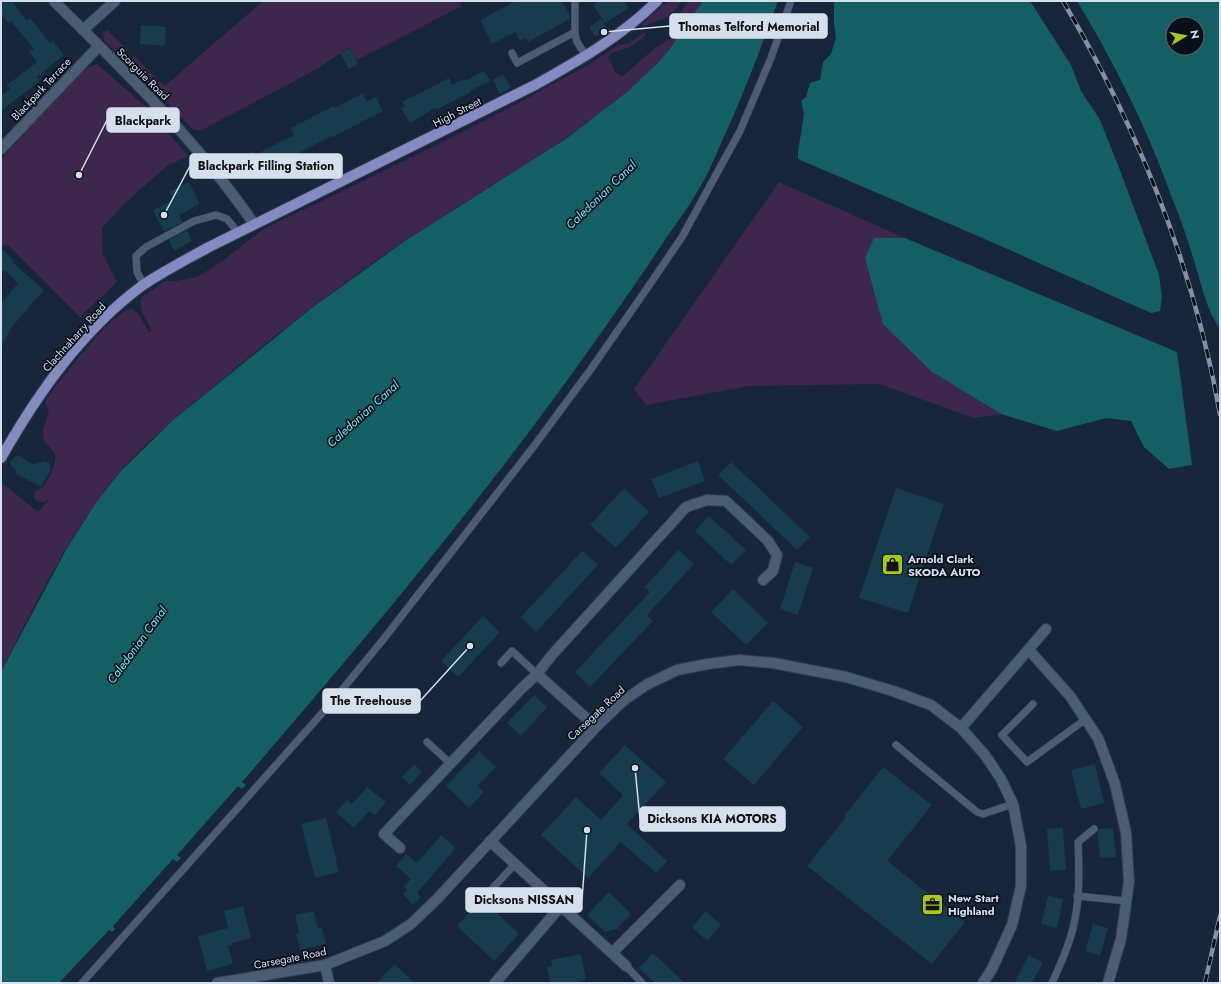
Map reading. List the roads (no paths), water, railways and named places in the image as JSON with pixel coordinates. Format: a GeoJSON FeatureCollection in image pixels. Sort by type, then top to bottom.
{"type":"FeatureCollection","features":[{"type":"Feature","properties":{"kind":"main road","name":"High Street"},"geometry":{"type":"LineString","coordinates":[[254,224],[535,85],[586,56],[622,32],[657,1]]}},
{"type":"Feature","properties":{"kind":"main road","name":"Clachnaharry Road"},"geometry":{"type":"LineString","coordinates":[[1,458],[31,408],[64,362],[105,318],[144,285],[181,262],[254,224]]}},
{"type":"Feature","properties":{"kind":"street","name":"Scorguie Road"},"geometry":{"type":"LineString","coordinates":[[54,1],[171,119],[233,193],[254,224]]}},
{"type":"Feature","properties":{"kind":"street"},"geometry":{"type":"LineString","coordinates":[[83,30],[115,1]]}},
{"type":"Feature","properties":{"kind":"street","name":"Blackpark Terrace"},"geometry":{"type":"LineString","coordinates":[[1,149],[98,46]]}},
{"type":"Feature","properties":{"kind":"street"},"geometry":{"type":"LineString","coordinates":[[400,848],[384,834],[520,690],[537,674],[552,655],[686,507],[707,500],[726,501],[768,541],[777,555],[773,571],[763,580]]}},
{"type":"Feature","properties":{"kind":"street"},"geometry":{"type":"LineString","coordinates":[[961,728],[1046,629]]}},
{"type":"Feature","properties":{"kind":"street"},"geometry":{"type":"LineString","coordinates":[[1029,650],[1070,696],[1086,719],[1098,738],[1115,784],[1126,833],[1128,882],[1121,939],[1108,983]]}},
{"type":"Feature","properties":{"kind":"street","name":"Carsegate Road"},"geometry":{"type":"LineString","coordinates":[[217,983],[326,965],[385,941],[411,924],[437,899],[596,727],[623,701],[646,685],[677,670],[739,660],[773,663],[846,677],[893,690],[931,705],[961,728],[985,755],[1001,779],[1013,804],[1021,846],[1021,886],[1012,925],[992,969],[983,983]]}},
{"type":"Feature","properties":{"kind":"street"},"geometry":{"type":"LineString","coordinates":[[537,674],[596,727]]}},
{"type":"Feature","properties":{"kind":"street"},"geometry":{"type":"LineString","coordinates":[[490,841],[626,966]]}},
{"type":"Feature","properties":{"kind":"street"},"geometry":{"type":"LineString","coordinates":[[612,953],[680,885]]}},
{"type":"Feature","properties":{"kind":"street"},"geometry":{"type":"LineString","coordinates":[[495,983],[561,906]]}},
{"type":"Feature","properties":{"kind":"street"},"geometry":{"type":"LineString","coordinates":[[326,965],[329,983]]}},
{"type":"Feature","properties":{"kind":"lane"},"geometry":{"type":"LineString","coordinates":[[575,1],[575,32],[577,42],[586,56]]}},
{"type":"Feature","properties":{"kind":"lane"},"geometry":{"type":"LineString","coordinates":[[82,983],[332,702],[382,641],[534,446],[586,375],[648,288],[682,237],[740,130],[771,58],[791,1]]}},
{"type":"Feature","properties":{"kind":"lane"},"geometry":{"type":"LineString","coordinates":[[512,53],[518,63],[575,32]]}},
{"type":"Feature","properties":{"kind":"lane"},"geometry":{"type":"LineString","coordinates":[[144,285],[136,272],[136,256],[146,246],[194,221],[216,215],[226,219],[238,232]]}},
{"type":"Feature","properties":{"kind":"lane"},"geometry":{"type":"LineString","coordinates":[[501,663],[512,651],[537,674]]}},
{"type":"Feature","properties":{"kind":"lane"},"geometry":{"type":"LineString","coordinates":[[1033,704],[1002,735],[1027,762],[1086,719]]}},
{"type":"Feature","properties":{"kind":"lane"},"geometry":{"type":"LineString","coordinates":[[428,742],[451,764]]}},
{"type":"Feature","properties":{"kind":"lane"},"geometry":{"type":"LineString","coordinates":[[896,746],[977,812],[983,814],[1013,804]]}},
{"type":"Feature","properties":{"kind":"lane"},"geometry":{"type":"LineString","coordinates":[[1052,983],[1064,956],[1075,919],[1080,870],[1078,842],[1094,829]]}},
{"type":"Feature","properties":{"kind":"lane"},"geometry":{"type":"LineString","coordinates":[[491,890],[515,864]]}},
{"type":"Feature","properties":{"kind":"lane"},"geometry":{"type":"LineString","coordinates":[[1077,896],[1126,901]]}},
{"type":"Feature","properties":{"kind":"lane"},"geometry":{"type":"LineString","coordinates":[[626,966],[642,983]]}},
{"type":"Feature","properties":{"kind":"water","name":"Caledonian Canal"},"geometry":{"type":"Polygon","coordinates":[[[703,1],[778,1],[742,95],[703,182],[685,211],[601,333],[516,449],[472,506],[382,618],[242,782],[246,785],[242,789],[238,786],[177,855],[181,858],[177,862],[173,859],[113,926],[115,929],[112,932],[109,930],[59,983],[1,983],[1,672],[67,548],[97,501],[121,471],[172,421],[313,307],[405,241],[567,138],[627,92],[657,64],[669,50],[703,1]]]}},
{"type":"Feature","properties":{"kind":"water"},"geometry":{"type":"Polygon","coordinates":[[[834,1],[1030,1],[1071,65],[1081,91],[1099,118],[1159,275],[1162,297],[1160,311],[1151,313],[978,236],[798,159],[804,114],[801,101],[806,97],[810,83],[820,80],[823,62],[831,54],[836,38],[834,1]]]}},
{"type":"Feature","properties":{"kind":"water"},"geometry":{"type":"Polygon","coordinates":[[[1077,1],[1220,1],[1220,329],[1211,314],[1190,247],[1163,173],[1141,122],[1104,48],[1077,1]]]}},
{"type":"Feature","properties":{"kind":"water"},"geometry":{"type":"Polygon","coordinates":[[[874,238],[905,238],[1177,352],[1192,465],[1169,469],[1144,447],[1131,421],[1106,418],[1057,431],[1001,414],[932,372],[883,324],[865,258],[874,238]]]}},
{"type":"Feature","properties":{"kind":"railway"},"geometry":{"type":"LineString","coordinates":[[1063,1],[1116,99],[1160,200],[1179,253],[1195,306],[1209,360],[1220,414]]}},
{"type":"Feature","properties":{"kind":"railway"},"geometry":{"type":"LineString","coordinates":[[1205,983],[1220,916]]}},
{"type":"Feature","properties":{"kind":"place","name":"Thomas Telford Memorial"},"geometry":{"type":"Point","coordinates":[604,32]}},
{"type":"Feature","properties":{"kind":"place","name":"Blackpark"},"geometry":{"type":"Point","coordinates":[79,175]}},
{"type":"Feature","properties":{"kind":"place","name":"Blackpark Filling Station"},"geometry":{"type":"Point","coordinates":[164,215]}},
{"type":"Feature","properties":{"kind":"place","name":"Arnold Clark SKODA AUTO"},"geometry":{"type":"Point","coordinates":[892,565]}},
{"type":"Feature","properties":{"kind":"place","name":"The Treehouse"},"geometry":{"type":"Point","coordinates":[470,646]}},
{"type":"Feature","properties":{"kind":"place","name":"Dicksons KIA MOTORS"},"geometry":{"type":"Point","coordinates":[635,768]}},
{"type":"Feature","properties":{"kind":"place","name":"Dicksons NISSAN"},"geometry":{"type":"Point","coordinates":[587,830]}},
{"type":"Feature","properties":{"kind":"place","name":"New Start Highland"},"geometry":{"type":"Point","coordinates":[932,904]}}]}
